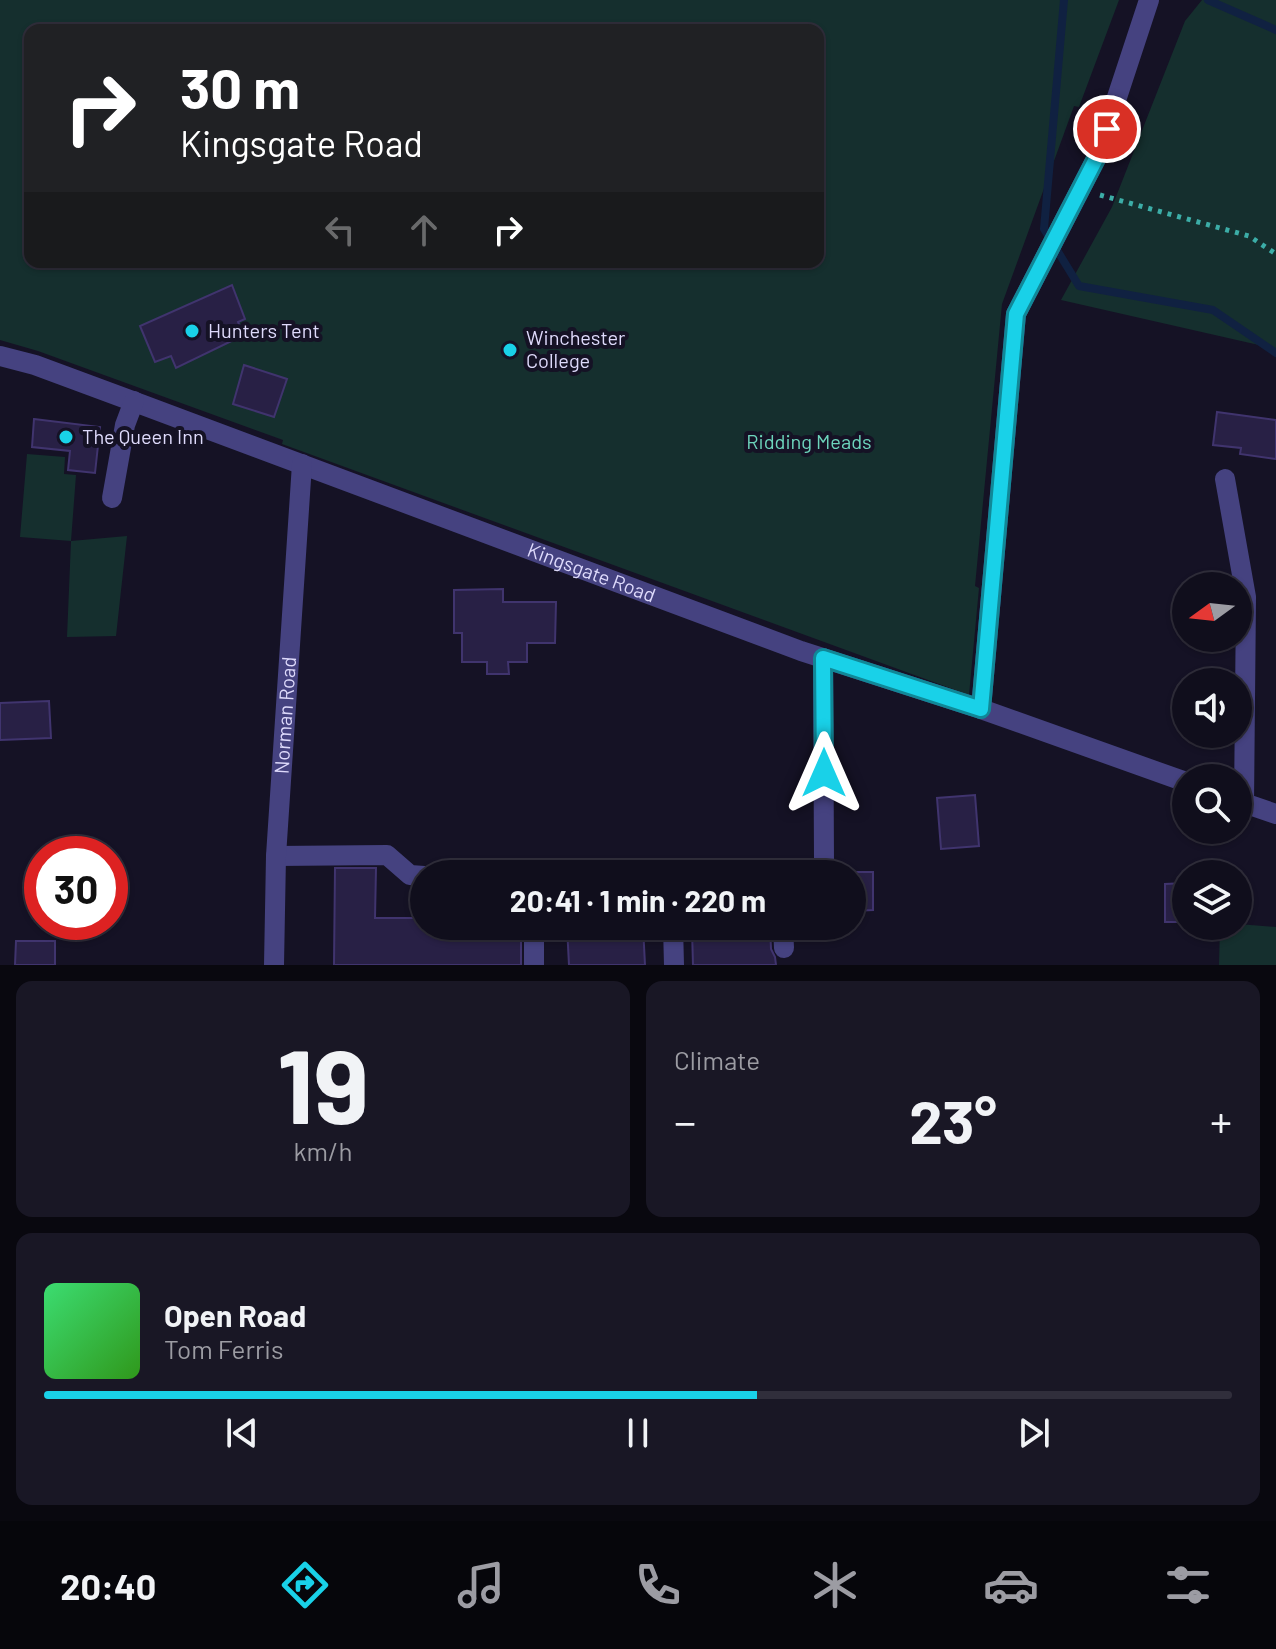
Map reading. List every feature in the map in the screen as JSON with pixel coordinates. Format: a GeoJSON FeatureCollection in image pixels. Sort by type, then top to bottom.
{"type":"FeatureCollection","features":[{"type":"Feature","properties":{"kind":"street"},"geometry":{"type":"LineString","coordinates":[[981,709],[1016,314],[1098,155],[1149,0]]}},
{"type":"Feature","properties":{"kind":"street","name":"Kingsgate Road"},"geometry":{"type":"LineString","coordinates":[[0,356],[35,365],[134,401],[823,658],[981,709],[1172,777]]}},
{"type":"Feature","properties":{"kind":"street"},"geometry":{"type":"LineString","coordinates":[[112,498],[125,425],[134,401]]}},
{"type":"Feature","properties":{"kind":"street","name":"Norman Road"},"geometry":{"type":"LineString","coordinates":[[274,965],[276,856],[302,464]]}},
{"type":"Feature","properties":{"kind":"street"},"geometry":{"type":"LineString","coordinates":[[1225,479],[1246,597],[1242,764]]}},
{"type":"Feature","properties":{"kind":"street"},"geometry":{"type":"LineString","coordinates":[[823,658],[824,859]]}},
{"type":"Feature","properties":{"kind":"street"},"geometry":{"type":"LineString","coordinates":[[1252,806],[1276,814]]}},
{"type":"Feature","properties":{"kind":"street"},"geometry":{"type":"LineString","coordinates":[[276,856],[387,855],[410,875]]}},
{"type":"Feature","properties":{"kind":"street"},"geometry":{"type":"LineString","coordinates":[[534,940],[534,965]]}},
{"type":"Feature","properties":{"kind":"street"},"geometry":{"type":"LineString","coordinates":[[673,940],[674,965]]}},
{"type":"Feature","properties":{"kind":"street"},"geometry":{"type":"LineString","coordinates":[[784,940],[784,948]]}},
{"type":"Feature","properties":{"kind":"path"},"geometry":{"type":"LineString","coordinates":[[1080,189],[1249,236],[1276,254]]}},
{"type":"Feature","properties":{"kind":"green space","name":"Ridding Meads"},"geometry":{"type":"Polygon","coordinates":[[[0,0],[1119,0],[1079,107],[1074,106],[1002,304],[975,586],[979,588],[969,695],[282,444],[283,440],[0,340],[0,0]]]}},
{"type":"Feature","properties":{"kind":"green space"},"geometry":{"type":"Polygon","coordinates":[[[1202,0],[1276,0],[1276,349],[1061,300],[1112,207],[1185,21],[1202,0]]]}},
{"type":"Feature","properties":{"kind":"green space"},"geometry":{"type":"Polygon","coordinates":[[[27,454],[65,457],[64,474],[76,475],[71,541],[20,537],[27,454]]]}},
{"type":"Feature","properties":{"kind":"green space"},"geometry":{"type":"Polygon","coordinates":[[[127,536],[116,636],[67,637],[71,541],[127,536]]]}},
{"type":"Feature","properties":{"kind":"green space"},"geometry":{"type":"Polygon","coordinates":[[[1252,925],[1276,927],[1276,965],[1219,965],[1220,940],[1252,940],[1252,925]]]}},
{"type":"Feature","properties":{"kind":"building","name":"Hunters Tent"},"geometry":{"type":"Polygon","coordinates":[[[232,285],[245,319],[238,322],[244,335],[176,368],[171,356],[155,362],[140,326],[232,285]]]}},
{"type":"Feature","properties":{"kind":"building"},"geometry":{"type":"Polygon","coordinates":[[[244,365],[287,379],[274,417],[233,404],[244,365]]]}},
{"type":"Feature","properties":{"kind":"building"},"geometry":{"type":"Polygon","coordinates":[[[1217,412],[1276,420],[1276,459],[1240,454],[1241,448],[1213,445],[1217,412]]]}},
{"type":"Feature","properties":{"kind":"building","name":"The Queen Inn"},"geometry":{"type":"Polygon","coordinates":[[[34,419],[100,427],[95,473],[68,470],[70,451],[32,447],[34,419]]]}},
{"type":"Feature","properties":{"kind":"building"},"geometry":{"type":"Polygon","coordinates":[[[503,589],[503,602],[556,602],[555,643],[527,643],[527,662],[508,662],[509,674],[487,674],[487,662],[462,662],[462,633],[454,633],[454,590],[503,589]]]}},
{"type":"Feature","properties":{"kind":"building"},"geometry":{"type":"Polygon","coordinates":[[[49,701],[51,738],[0,740],[0,703],[49,701]]]}},
{"type":"Feature","properties":{"kind":"building"},"geometry":{"type":"Polygon","coordinates":[[[975,795],[979,846],[941,849],[937,798],[975,795]]]}},
{"type":"Feature","properties":{"kind":"building"},"geometry":{"type":"Polygon","coordinates":[[[335,868],[376,868],[375,918],[410,918],[410,940],[521,940],[521,965],[334,965],[335,868]]]}},
{"type":"Feature","properties":{"kind":"building"},"geometry":{"type":"Polygon","coordinates":[[[866,872],[873,872],[873,910],[866,910],[866,872]]]}},
{"type":"Feature","properties":{"kind":"building"},"geometry":{"type":"Polygon","coordinates":[[[1165,884],[1172,884],[1172,922],[1165,922],[1165,884]]]}},
{"type":"Feature","properties":{"kind":"building"},"geometry":{"type":"Polygon","coordinates":[[[568,940],[644,940],[645,965],[569,965],[568,940]]]}},
{"type":"Feature","properties":{"kind":"building"},"geometry":{"type":"Polygon","coordinates":[[[692,940],[771,940],[776,965],[693,965],[692,940]]]}},
{"type":"Feature","properties":{"kind":"building"},"geometry":{"type":"Polygon","coordinates":[[[16,941],[55,941],[55,965],[15,965],[16,941]]]}},
{"type":"Feature","properties":{"kind":"waterway"},"geometry":{"type":"LineString","coordinates":[[1064,0],[1044,229],[1079,286],[1213,310],[1276,353]]}},
{"type":"Feature","properties":{"kind":"waterway"},"geometry":{"type":"LineString","coordinates":[[1208,0],[1276,30]]}},
{"type":"Feature","properties":{"kind":"place","name":"Hunters Tent"},"geometry":{"type":"Point","coordinates":[192,331]}},
{"type":"Feature","properties":{"kind":"place","name":"Winchester College"},"geometry":{"type":"Point","coordinates":[510,350]}},
{"type":"Feature","properties":{"kind":"place","name":"The Queen Inn"},"geometry":{"type":"Point","coordinates":[66,437]}},
{"type":"Feature","properties":{"kind":"route"},"geometry":{"type":"LineString","coordinates":[[824,773],[823,658],[981,709],[1016,314],[1098,155],[1107,129]]}}]}
